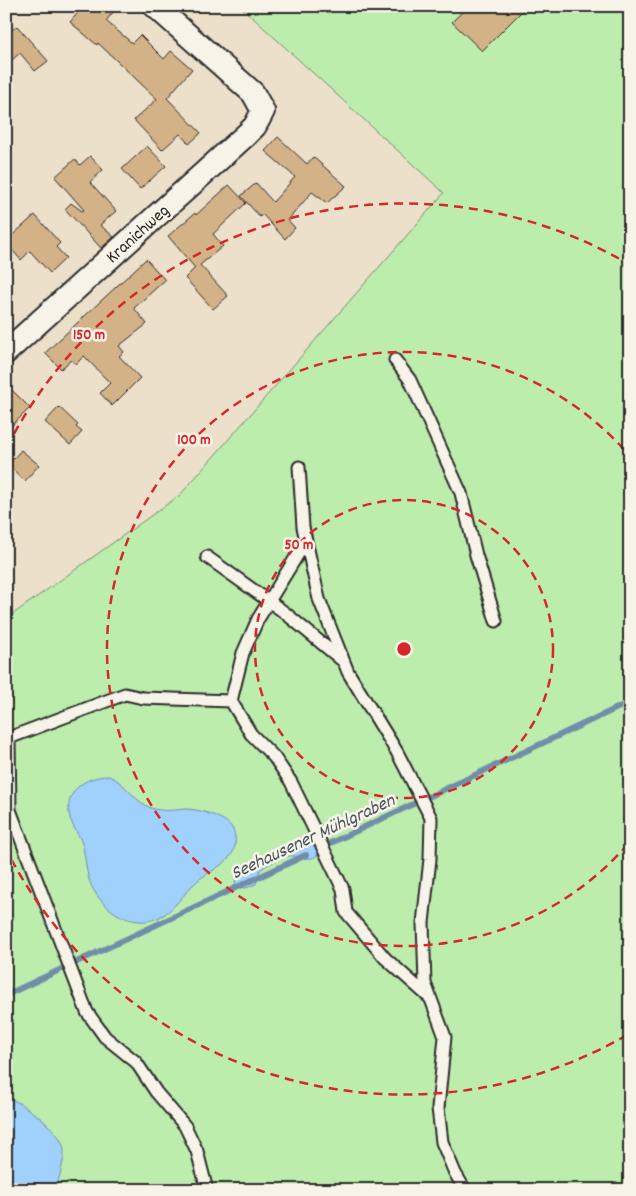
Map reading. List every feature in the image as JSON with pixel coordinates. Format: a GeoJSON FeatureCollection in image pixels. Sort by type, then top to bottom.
{"type":"FeatureCollection","features":[{"type":"Feature","properties":{"kind":"street","name":"Kranichweg"},"geometry":{"type":"LineString","coordinates":[[6,352],[247,134],[255,126],[263,111],[253,93],[155,6]]}},
{"type":"Feature","properties":{"kind":"lane"},"geometry":{"type":"LineString","coordinates":[[395,360],[410,380],[462,493],[476,554],[496,621]]}},
{"type":"Feature","properties":{"kind":"lane"},"geometry":{"type":"LineString","coordinates":[[299,467],[306,541],[319,599],[344,662],[397,752],[431,818],[430,859],[423,923],[425,983],[444,1037],[438,1108],[442,1142],[455,1173],[465,1190]]}},
{"type":"Feature","properties":{"kind":"lane"},"geometry":{"type":"LineString","coordinates":[[306,541],[269,602],[243,653],[231,701],[251,734],[274,757],[291,782],[343,888],[346,912],[385,958],[431,999]]}},
{"type":"Feature","properties":{"kind":"lane"},"geometry":{"type":"LineString","coordinates":[[207,557],[269,602],[344,662]]}},
{"type":"Feature","properties":{"kind":"lane"},"geometry":{"type":"LineString","coordinates":[[207,1190],[197,1151],[185,1126],[156,1092],[136,1062],[105,1037],[91,1020],[58,941],[30,859],[9,814],[8,739],[104,700],[125,694],[143,698],[231,701]]}},
{"type":"Feature","properties":{"kind":"green space"},"geometry":{"type":"Polygon","coordinates":[[[240,6],[630,6],[630,1190],[6,1190],[6,619],[180,495],[444,193],[240,6]]]}},
{"type":"Feature","properties":{"kind":"water"},"geometry":{"type":"Polygon","coordinates":[[[109,776],[121,783],[140,801],[151,808],[164,810],[190,809],[205,812],[225,821],[234,831],[235,845],[229,858],[196,882],[174,906],[158,918],[136,921],[116,913],[100,899],[93,890],[89,880],[83,846],[70,818],[70,800],[73,793],[84,782],[109,776]]]}},
{"type":"Feature","properties":{"kind":"water"},"geometry":{"type":"Polygon","coordinates":[[[308,842],[316,843],[320,852],[317,856],[313,858],[290,856],[282,858],[260,870],[256,884],[246,888],[236,886],[235,878],[251,865],[278,857],[308,842]]]}},
{"type":"Feature","properties":{"kind":"water"},"geometry":{"type":"Polygon","coordinates":[[[6,1096],[41,1119],[57,1135],[62,1143],[64,1151],[63,1161],[56,1190],[6,1190],[6,1096]]]}},
{"type":"Feature","properties":{"kind":"building"},"geometry":{"type":"Polygon","coordinates":[[[84,6],[118,6],[106,21],[132,43],[140,35],[164,59],[171,51],[192,69],[167,98],[201,133],[189,144],[180,134],[162,150],[134,120],[157,99],[98,43],[97,45],[70,22],[84,6]]]}},
{"type":"Feature","properties":{"kind":"building"},"geometry":{"type":"Polygon","coordinates":[[[468,6],[527,6],[482,51],[452,22],[468,6]]]}},
{"type":"Feature","properties":{"kind":"building"},"geometry":{"type":"Polygon","coordinates":[[[17,26],[48,61],[35,71],[20,53],[6,65],[6,35],[17,26]]]}},
{"type":"Feature","properties":{"kind":"building"},"geometry":{"type":"Polygon","coordinates":[[[278,137],[307,164],[313,157],[346,186],[327,203],[312,192],[288,220],[295,228],[285,239],[262,214],[260,217],[241,196],[256,183],[273,202],[295,177],[265,151],[278,137]]]}},
{"type":"Feature","properties":{"kind":"building"},"geometry":{"type":"Polygon","coordinates":[[[147,146],[166,166],[140,189],[122,169],[147,146]]]}},
{"type":"Feature","properties":{"kind":"building"},"geometry":{"type":"Polygon","coordinates":[[[90,156],[103,170],[90,182],[116,211],[100,225],[114,237],[101,248],[65,209],[71,203],[82,211],[84,210],[55,177],[75,159],[80,165],[90,156]]]}},
{"type":"Feature","properties":{"kind":"building"},"geometry":{"type":"Polygon","coordinates":[[[229,185],[246,203],[213,234],[223,246],[200,265],[228,296],[213,309],[185,278],[195,268],[168,236],[195,213],[196,215],[229,185]]]}},
{"type":"Feature","properties":{"kind":"building"},"geometry":{"type":"Polygon","coordinates":[[[35,215],[60,243],[56,247],[66,258],[50,273],[30,251],[21,260],[6,243],[35,215]]]}},
{"type":"Feature","properties":{"kind":"building"},"geometry":{"type":"Polygon","coordinates":[[[146,259],[165,280],[134,308],[147,324],[119,346],[124,352],[119,356],[140,378],[112,406],[100,393],[110,383],[84,356],[76,364],[71,360],[61,369],[45,353],[146,259]]]}},
{"type":"Feature","properties":{"kind":"building"},"geometry":{"type":"Polygon","coordinates":[[[6,384],[30,408],[6,431],[6,384]]]}},
{"type":"Feature","properties":{"kind":"building"},"geometry":{"type":"Polygon","coordinates":[[[59,407],[78,425],[76,427],[82,432],[70,445],[45,422],[59,407]]]}},
{"type":"Feature","properties":{"kind":"building"},"geometry":{"type":"Polygon","coordinates":[[[21,450],[39,465],[25,481],[8,465],[21,450]]]}},
{"type":"Feature","properties":{"kind":"waterway","name":"Seehausener Mühlgraben"},"geometry":{"type":"LineString","coordinates":[[320,848],[630,702]]}},
{"type":"Feature","properties":{"kind":"waterway","name":"Seehausener Mühlgraben"},"geometry":{"type":"LineString","coordinates":[[6,995],[306,855]]}}]}
